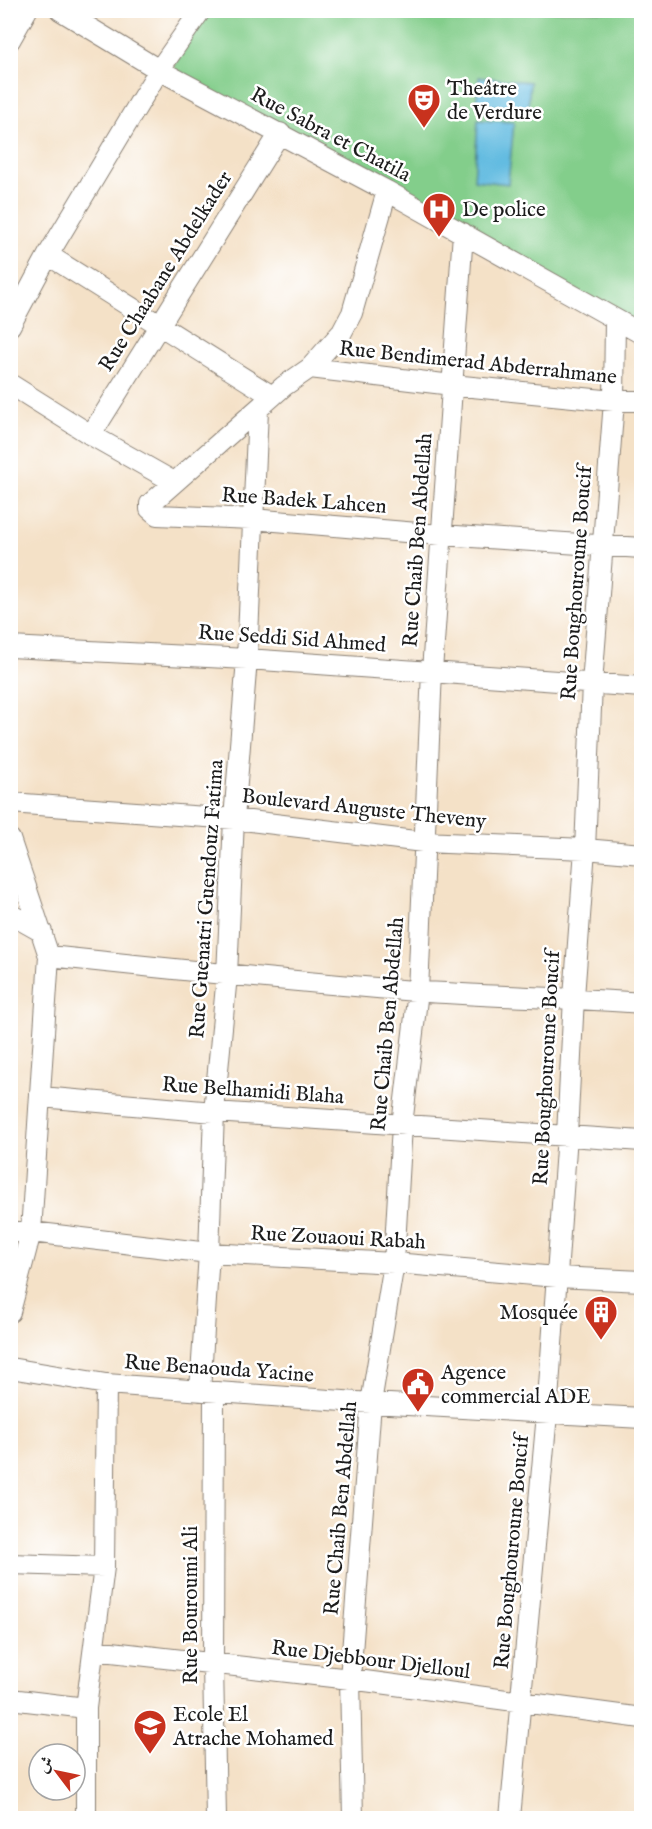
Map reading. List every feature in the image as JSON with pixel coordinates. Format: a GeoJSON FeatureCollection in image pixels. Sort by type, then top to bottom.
{"type":"FeatureCollection","features":[{"type":"Feature","properties":{"kind":"street"},"geometry":{"type":"LineString","coordinates":[[10,40],[27,10]]}},
{"type":"Feature","properties":{"kind":"street","name":"Rue Sabra et Chatila"},"geometry":{"type":"LineString","coordinates":[[60,10],[159,70],[387,191],[642,334]]}},
{"type":"Feature","properties":{"kind":"street"},"geometry":{"type":"LineString","coordinates":[[10,326],[48,255],[159,70],[201,11]]}},
{"type":"Feature","properties":{"kind":"street","name":"Rue Chaabane Abdelkader"},"geometry":{"type":"LineString","coordinates":[[91,435],[280,133]]}},
{"type":"Feature","properties":{"kind":"street"},"geometry":{"type":"LineString","coordinates":[[10,384],[91,435],[174,482],[272,396],[310,368],[342,332],[352,313],[387,191]]}},
{"type":"Feature","properties":{"kind":"street","name":"Rue Chaib Ben Abdellah"},"geometry":{"type":"LineString","coordinates":[[353,1818],[350,1679],[371,1403],[394,1263],[402,1125],[418,991],[432,671],[463,233]]}},
{"type":"Feature","properties":{"kind":"street"},"geometry":{"type":"LineString","coordinates":[[48,255],[272,396]]}},
{"type":"Feature","properties":{"kind":"street","name":"Rue Boughouroune Boucif"},"geometry":{"type":"LineString","coordinates":[[510,1818],[547,1414],[567,1135],[585,849],[592,684],[614,400],[615,319]]}},
{"type":"Feature","properties":{"kind":"street","name":"Rue Bendimerad Abderrahmane"},"geometry":{"type":"LineString","coordinates":[[310,368],[452,385],[642,401]]}},
{"type":"Feature","properties":{"kind":"street","name":"Rue Guenatri Guendouz Fatima"},"geometry":{"type":"LineString","coordinates":[[207,1391],[214,1112],[227,975],[234,819],[247,659],[258,410]]}},
{"type":"Feature","properties":{"kind":"street","name":"Rue Badek Lahcen"},"geometry":{"type":"LineString","coordinates":[[174,482],[150,504],[150,509],[157,515],[252,519],[441,535],[642,548]]}},
{"type":"Feature","properties":{"kind":"street","name":"Rue Seddi Sid Ahmed"},"geometry":{"type":"LineString","coordinates":[[10,647],[247,659],[642,687]]}},
{"type":"Feature","properties":{"kind":"street","name":"Boulevard Auguste Theveny"},"geometry":{"type":"LineString","coordinates":[[10,803],[234,819],[423,842],[585,849],[642,854]]}},
{"type":"Feature","properties":{"kind":"street"},"geometry":{"type":"LineString","coordinates":[[10,839],[49,956],[31,1233],[10,1312]]}},
{"type":"Feature","properties":{"kind":"street"},"geometry":{"type":"LineString","coordinates":[[10,914],[42,932]]}},
{"type":"Feature","properties":{"kind":"street"},"geometry":{"type":"LineString","coordinates":[[49,956],[227,975],[418,991],[574,997],[642,1003]]}},
{"type":"Feature","properties":{"kind":"street","name":"Rue Belhamidi Blaha"},"geometry":{"type":"LineString","coordinates":[[41,1097],[214,1112],[642,1141]]}},
{"type":"Feature","properties":{"kind":"street","name":"Rue Zouaoui Rabah"},"geometry":{"type":"LineString","coordinates":[[10,1232],[209,1253],[394,1263],[557,1277],[642,1281]]}},
{"type":"Feature","properties":{"kind":"street","name":"Rue Benaouda Yacine"},"geometry":{"type":"LineString","coordinates":[[10,1368],[106,1384],[371,1403],[642,1418]]}},
{"type":"Feature","properties":{"kind":"street"},"geometry":{"type":"LineString","coordinates":[[86,1818],[86,1708],[104,1567],[106,1384]]}},
{"type":"Feature","properties":{"kind":"street","name":"Rue Bouroumi Ali"},"geometry":{"type":"LineString","coordinates":[[207,1391],[216,1818]]}},
{"type":"Feature","properties":{"kind":"street"},"geometry":{"type":"LineString","coordinates":[[10,1564],[104,1567]]}},
{"type":"Feature","properties":{"kind":"street","name":"Rue Djebbour Djelloul"},"geometry":{"type":"LineString","coordinates":[[94,1650],[350,1679],[642,1718]]}},
{"type":"Feature","properties":{"kind":"street"},"geometry":{"type":"LineString","coordinates":[[10,1699],[86,1708]]}},
{"type":"Feature","properties":{"kind":"green space"},"geometry":{"type":"Polygon","coordinates":[[[207,11],[641,11],[641,336],[175,74],[174,64],[207,11]]]}},
{"type":"Feature","properties":{"kind":"water"},"geometry":{"type":"Polygon","coordinates":[[[479,77],[530,82],[528,110],[476,104],[479,77]]]}},
{"type":"Feature","properties":{"kind":"water"},"geometry":{"type":"Polygon","coordinates":[[[478,120],[514,122],[508,184],[474,180],[478,120]]]}},
{"type":"Feature","properties":{"kind":"place","name":"Theâtre de Verdure"},"geometry":{"type":"Point","coordinates":[424,129]}},
{"type":"Feature","properties":{"kind":"place","name":"De police"},"geometry":{"type":"Point","coordinates":[439,238]}},
{"type":"Feature","properties":{"kind":"place","name":"Mosquée"},"geometry":{"type":"Point","coordinates":[601,1341]}},
{"type":"Feature","properties":{"kind":"place","name":"Agence commercial ADE"},"geometry":{"type":"Point","coordinates":[418,1413]}},
{"type":"Feature","properties":{"kind":"place","name":"Ecole El Atrache Mohamed"},"geometry":{"type":"Point","coordinates":[150,1755]}}]}
